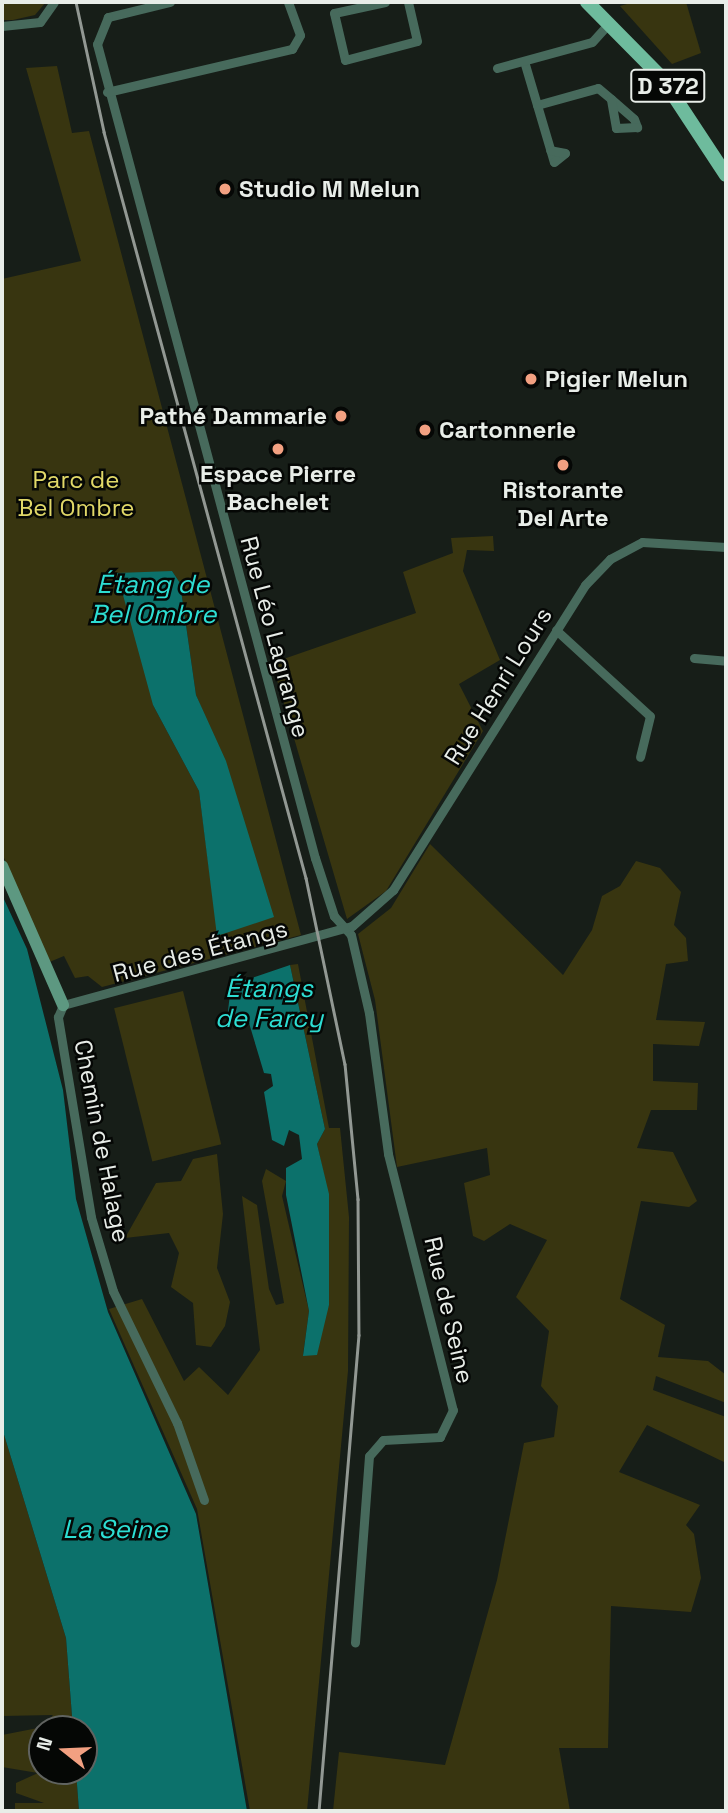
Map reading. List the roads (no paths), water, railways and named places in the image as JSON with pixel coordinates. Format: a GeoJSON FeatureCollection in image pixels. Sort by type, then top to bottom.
{"type":"FeatureCollection","features":[{"type":"Feature","properties":{"kind":"main road","name":"D 372"},"geometry":{"type":"LineString","coordinates":[[595,4],[683,105],[726,175]]}},
{"type":"Feature","properties":{"kind":"street"},"geometry":{"type":"LineString","coordinates":[[2,26],[40,22],[54,2]]}},
{"type":"Feature","properties":{"kind":"street","name":"Rue Léo Lagrange"},"geometry":{"type":"LineString","coordinates":[[170,2],[118,12],[102,24],[97,44],[107,92],[315,859],[334,916],[347,930]]}},
{"type":"Feature","properties":{"kind":"street"},"geometry":{"type":"LineString","coordinates":[[107,92],[292,49],[300,40],[288,2]]}},
{"type":"Feature","properties":{"kind":"street"},"geometry":{"type":"LineString","coordinates":[[385,2],[369,3],[334,13],[345,60],[417,41],[408,2]]}},
{"type":"Feature","properties":{"kind":"street"},"geometry":{"type":"LineString","coordinates":[[497,68],[592,41],[609,23]]}},
{"type":"Feature","properties":{"kind":"street"},"geometry":{"type":"LineString","coordinates":[[524,61],[550,150]]}},
{"type":"Feature","properties":{"kind":"street"},"geometry":{"type":"LineString","coordinates":[[537,106],[598,88],[611,99]]}},
{"type":"Feature","properties":{"kind":"street","name":"Rue Henri Lours"},"geometry":{"type":"LineString","coordinates":[[347,930],[393,890],[584,585],[627,544],[726,547]]}},
{"type":"Feature","properties":{"kind":"street"},"geometry":{"type":"LineString","coordinates":[[556,630],[650,716],[640,757]]}},
{"type":"Feature","properties":{"kind":"street"},"geometry":{"type":"LineString","coordinates":[[694,658],[726,661]]}},
{"type":"Feature","properties":{"kind":"street","name":"Chemin de Halage"},"geometry":{"type":"LineString","coordinates":[[2,866],[62,1005],[58,1017],[91,1217],[113,1291],[177,1423],[204,1500]]}},
{"type":"Feature","properties":{"kind":"street","name":"Rue des Étangs"},"geometry":{"type":"LineString","coordinates":[[62,1005],[347,930]]}},
{"type":"Feature","properties":{"kind":"street","name":"Rue de Seine"},"geometry":{"type":"LineString","coordinates":[[347,930],[369,1013],[388,1154],[453,1410],[440,1437],[383,1440],[369,1456],[355,1642]]}},
{"type":"Feature","properties":{"kind":"water","name":"Étang de Bel Ombre"},"geometry":{"type":"Polygon","coordinates":[[[172,571],[180,583],[196,695],[226,761],[274,917],[217,936],[199,791],[153,705],[117,573],[172,571]]]}},
{"type":"Feature","properties":{"kind":"water","name":"La Seine"},"geometry":{"type":"Polygon","coordinates":[[[2,895],[27,949],[63,1090],[76,1199],[108,1312],[196,1514],[247,1811],[79,1811],[77,1785],[98,1785],[98,1715],[72,1715],[66,1638],[2,1428],[2,895]]]}},
{"type":"Feature","properties":{"kind":"water","name":"Étangs de Farcy"},"geometry":{"type":"Polygon","coordinates":[[[290,965],[325,1129],[317,1144],[329,1194],[329,1305],[317,1355],[303,1356],[309,1311],[286,1195],[286,1168],[302,1159],[299,1135],[289,1130],[284,1146],[272,1140],[264,1092],[273,1086],[271,1074],[264,1073],[249,1023],[235,1026],[228,1011],[231,985],[290,965]]]}},
{"type":"Feature","properties":{"kind":"railway"},"geometry":{"type":"LineString","coordinates":[[76,2],[104,132],[306,878],[345,1064],[358,1199],[359,1335],[319,1811]]}},
{"type":"Feature","properties":{"kind":"place","name":"Studio M Melun"},"geometry":{"type":"Point","coordinates":[225,189]}},
{"type":"Feature","properties":{"kind":"place","name":"Pigier Melun"},"geometry":{"type":"Point","coordinates":[531,379]}},
{"type":"Feature","properties":{"kind":"place","name":"Pathé Dammarie"},"geometry":{"type":"Point","coordinates":[341,416]}},
{"type":"Feature","properties":{"kind":"place","name":"Cartonnerie"},"geometry":{"type":"Point","coordinates":[425,430]}},
{"type":"Feature","properties":{"kind":"place","name":"Espace Pierre Bachelet"},"geometry":{"type":"Point","coordinates":[278,449]}},
{"type":"Feature","properties":{"kind":"place","name":"Ristorante Del Arte"},"geometry":{"type":"Point","coordinates":[563,465]}},
{"type":"Feature","properties":{"kind":"park label","name":"Parc de Bel Ombre"},"geometry":{"type":"Point","coordinates":[76,494]}}]}
